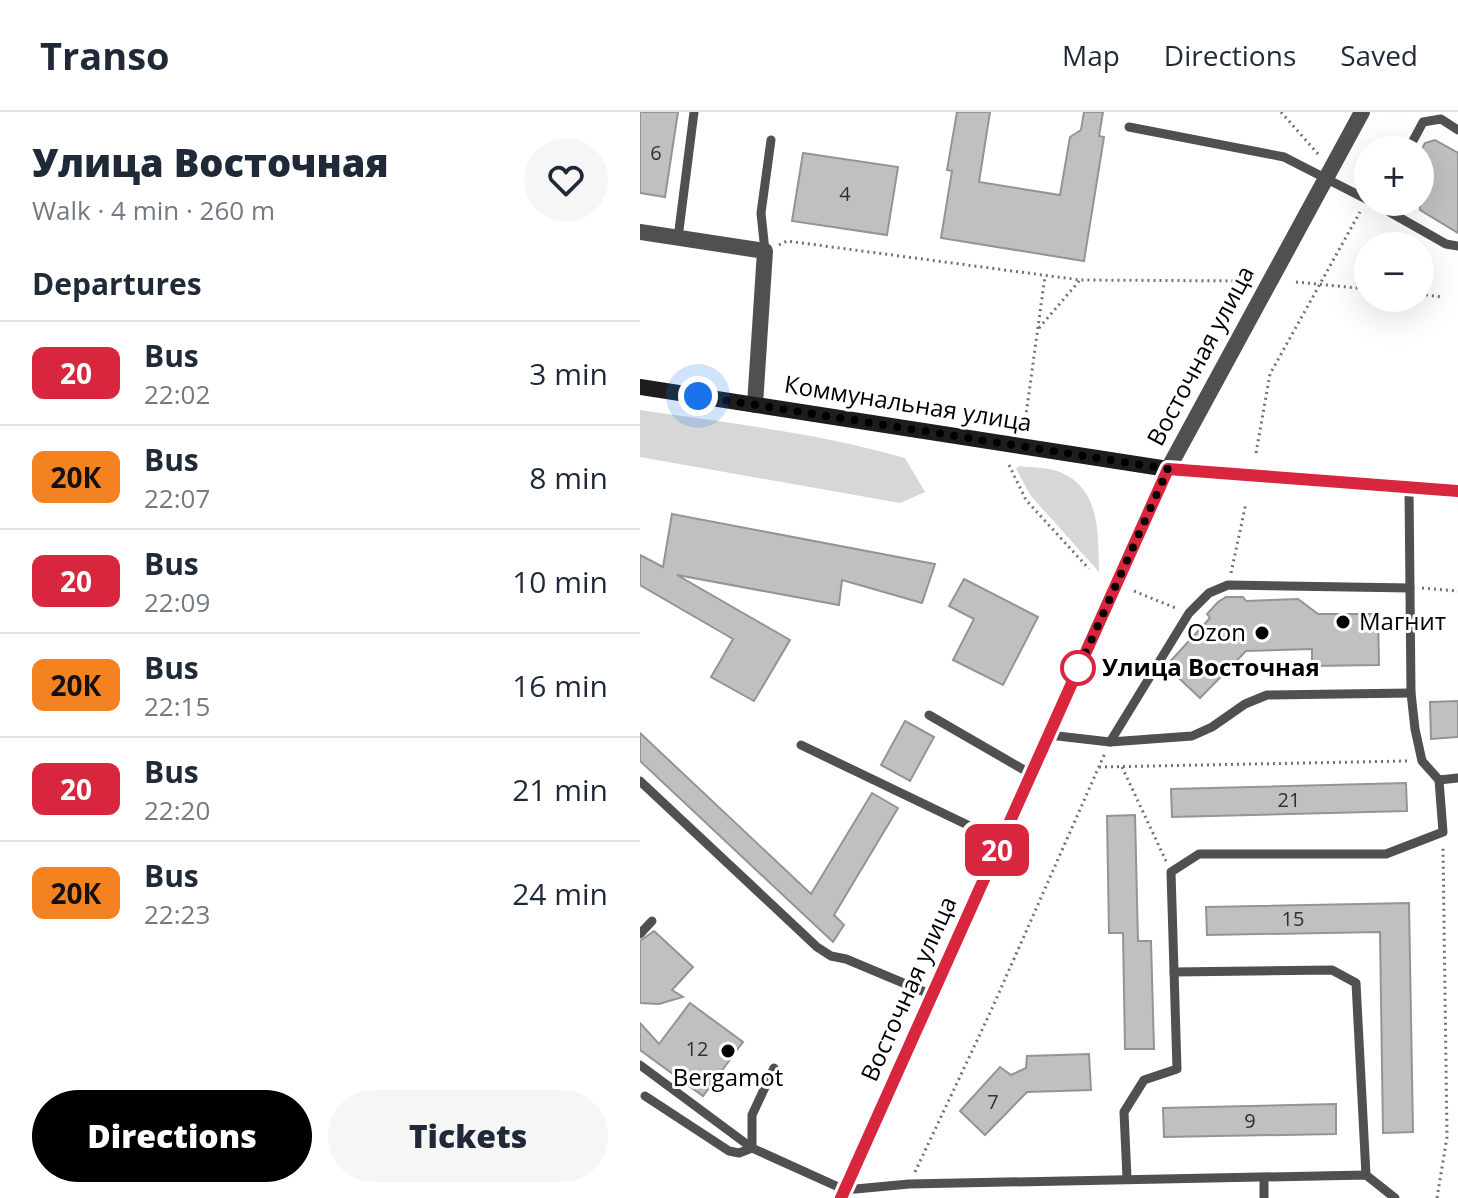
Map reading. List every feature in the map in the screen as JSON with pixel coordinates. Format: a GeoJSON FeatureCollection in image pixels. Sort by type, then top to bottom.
{"type":"FeatureCollection","features":[{"type":"Feature","properties":{"kind":"main road","name":"Коммунальная улица"},"geometry":{"type":"LineString","coordinates":[[640,387],[1168,469],[1458,491]]}},
{"type":"Feature","properties":{"kind":"main road","name":"Восточная улица"},"geometry":{"type":"LineString","coordinates":[[843,1194],[1168,469]]}},
{"type":"Feature","properties":{"kind":"street","name":"Восточная улица"},"geometry":{"type":"LineString","coordinates":[[1168,469],[1362,112]]}},
{"type":"Feature","properties":{"kind":"street"},"geometry":{"type":"LineString","coordinates":[[640,232],[765,251],[755,405]]}},
{"type":"Feature","properties":{"kind":"lane"},"geometry":{"type":"LineString","coordinates":[[678,238],[694,112]]}},
{"type":"Feature","properties":{"kind":"lane"},"geometry":{"type":"LineString","coordinates":[[1416,136],[1423,122],[1441,119],[1458,130]]}},
{"type":"Feature","properties":{"kind":"lane"},"geometry":{"type":"LineString","coordinates":[[1129,127],[1284,157],[1327,172],[1354,190]]}},
{"type":"Feature","properties":{"kind":"lane"},"geometry":{"type":"LineString","coordinates":[[765,251],[761,213],[771,140]]}},
{"type":"Feature","properties":{"kind":"lane"},"geometry":{"type":"LineString","coordinates":[[1397,216],[1446,244],[1458,246]]}},
{"type":"Feature","properties":{"kind":"lane"},"geometry":{"type":"LineString","coordinates":[[1127,1178],[1124,1112],[1144,1080],[1177,1069],[1171,872],[1199,854],[1386,854],[1443,832],[1439,780],[1422,761],[1411,693],[1409,488]]}},
{"type":"Feature","properties":{"kind":"lane"},"geometry":{"type":"LineString","coordinates":[[1110,742],[1189,613],[1209,593],[1228,585],[1410,588]]}},
{"type":"Feature","properties":{"kind":"lane"},"geometry":{"type":"LineString","coordinates":[[1049,735],[1110,742],[1192,736],[1212,727],[1245,704],[1267,695],[1411,693]]}},
{"type":"Feature","properties":{"kind":"lane"},"geometry":{"type":"LineString","coordinates":[[929,715],[1031,774]]}},
{"type":"Feature","properties":{"kind":"lane"},"geometry":{"type":"LineString","coordinates":[[801,745],[1001,841]]}},
{"type":"Feature","properties":{"kind":"lane"},"geometry":{"type":"LineString","coordinates":[[1439,780],[1458,778]]}},
{"type":"Feature","properties":{"kind":"lane"},"geometry":{"type":"LineString","coordinates":[[640,781],[817,947],[831,956],[846,959],[932,995]]}},
{"type":"Feature","properties":{"kind":"lane"},"geometry":{"type":"LineString","coordinates":[[640,934],[652,921]]}},
{"type":"Feature","properties":{"kind":"lane"},"geometry":{"type":"LineString","coordinates":[[1174,972],[1332,970],[1356,983],[1366,1175]]}},
{"type":"Feature","properties":{"kind":"lane"},"geometry":{"type":"LineString","coordinates":[[640,1065],[752,1148],[843,1194],[909,1184],[1366,1175],[1395,1198]]}},
{"type":"Feature","properties":{"kind":"lane"},"geometry":{"type":"LineString","coordinates":[[752,1148],[752,1115],[774,1068]]}},
{"type":"Feature","properties":{"kind":"lane"},"geometry":{"type":"LineString","coordinates":[[645,1096],[729,1151],[739,1153],[752,1148]]}},
{"type":"Feature","properties":{"kind":"lane"},"geometry":{"type":"LineString","coordinates":[[1264,1178],[1264,1198]]}},
{"type":"Feature","properties":{"kind":"path"},"geometry":{"type":"LineString","coordinates":[[1281,112],[1327,172]]}},
{"type":"Feature","properties":{"kind":"path"},"geometry":{"type":"LineString","coordinates":[[1256,453],[1270,374],[1319,285],[1364,216]]}},
{"type":"Feature","properties":{"kind":"path"},"geometry":{"type":"LineString","coordinates":[[765,251],[787,241],[1080,280],[1247,281]]}},
{"type":"Feature","properties":{"kind":"path"},"geometry":{"type":"LineString","coordinates":[[1018,426],[1025,422],[1045,276]]}},
{"type":"Feature","properties":{"kind":"path"},"geometry":{"type":"LineString","coordinates":[[1039,329],[1080,280]]}},
{"type":"Feature","properties":{"kind":"path"},"geometry":{"type":"LineString","coordinates":[[1296,282],[1354,288]]}},
{"type":"Feature","properties":{"kind":"path"},"geometry":{"type":"LineString","coordinates":[[1434,296],[1441,297]]}},
{"type":"Feature","properties":{"kind":"path"},"geometry":{"type":"LineString","coordinates":[[1009,465],[1026,500],[1089,569]]}},
{"type":"Feature","properties":{"kind":"path"},"geometry":{"type":"LineString","coordinates":[[1228,585],[1246,503]]}},
{"type":"Feature","properties":{"kind":"path"},"geometry":{"type":"LineString","coordinates":[[1410,588],[1458,591]]}},
{"type":"Feature","properties":{"kind":"path"},"geometry":{"type":"LineString","coordinates":[[1134,591],[1189,613]]}},
{"type":"Feature","properties":{"kind":"path"},"geometry":{"type":"LineString","coordinates":[[909,1184],[990,1013],[1110,742]]}},
{"type":"Feature","properties":{"kind":"path"},"geometry":{"type":"LineString","coordinates":[[1099,767],[1422,761]]}},
{"type":"Feature","properties":{"kind":"path"},"geometry":{"type":"LineString","coordinates":[[1121,767],[1171,872]]}},
{"type":"Feature","properties":{"kind":"path"},"geometry":{"type":"LineString","coordinates":[[1437,1198],[1447,1137],[1443,832]]}},
{"type":"Feature","properties":{"kind":"shaded area"},"geometry":{"type":"Polygon","coordinates":[[[640,410],[807,435],[905,458],[925,492],[900,503],[640,457],[640,410]]]}},
{"type":"Feature","properties":{"kind":"shaded area"},"geometry":{"type":"Polygon","coordinates":[[[1019,466],[1057,471],[1075,481],[1084,491],[1095,515],[1099,572],[1031,496],[1016,469],[1019,466]]]}},
{"type":"Feature","properties":{"kind":"building"},"geometry":{"type":"Polygon","coordinates":[[[640,112],[678,112],[665,197],[640,193],[640,112]]]}},
{"type":"Feature","properties":{"kind":"building"},"geometry":{"type":"Polygon","coordinates":[[[957,112],[990,112],[979,182],[1060,195],[1070,137],[1081,130],[1084,112],[1103,112],[1099,136],[1104,137],[1084,261],[941,238],[952,171],[947,170],[957,112]]]}},
{"type":"Feature","properties":{"kind":"building"},"geometry":{"type":"Polygon","coordinates":[[[1434,140],[1458,153],[1458,233],[1430,216],[1434,216],[1434,140]]]}},
{"type":"Feature","properties":{"kind":"building"},"geometry":{"type":"Polygon","coordinates":[[[803,153],[898,167],[887,235],[792,221],[803,153]]]}},
{"type":"Feature","properties":{"kind":"building"},"geometry":{"type":"Polygon","coordinates":[[[672,514],[935,564],[922,603],[842,580],[839,605],[677,575],[790,640],[754,701],[711,677],[733,639],[640,585],[640,555],[663,567],[672,514]]]}},
{"type":"Feature","properties":{"kind":"building"},"geometry":{"type":"Polygon","coordinates":[[[964,579],[1038,617],[1003,685],[953,660],[974,619],[949,606],[964,579]]]}},
{"type":"Feature","properties":{"kind":"building"},"geometry":{"type":"Polygon","coordinates":[[[1226,597],[1243,597],[1246,601],[1298,599],[1318,614],[1378,614],[1379,665],[1312,666],[1312,649],[1246,651],[1200,698],[1166,666],[1210,618],[1207,614],[1226,597]]]}},
{"type":"Feature","properties":{"kind":"building"},"geometry":{"type":"Polygon","coordinates":[[[1458,701],[1458,737],[1431,739],[1430,702],[1458,701]]]}},
{"type":"Feature","properties":{"kind":"building"},"geometry":{"type":"Polygon","coordinates":[[[905,721],[934,737],[910,781],[881,765],[905,721]]]}},
{"type":"Feature","properties":{"kind":"building"},"geometry":{"type":"Polygon","coordinates":[[[640,733],[811,894],[872,793],[898,808],[834,915],[844,925],[833,942],[640,761],[640,733]]]}},
{"type":"Feature","properties":{"kind":"building"},"geometry":{"type":"Polygon","coordinates":[[[1406,783],[1407,811],[1172,817],[1171,789],[1406,783]]]}},
{"type":"Feature","properties":{"kind":"building"},"geometry":{"type":"Polygon","coordinates":[[[1135,815],[1138,941],[1151,941],[1154,1049],[1125,1049],[1123,933],[1109,933],[1107,816],[1135,815]]]}},
{"type":"Feature","properties":{"kind":"building"},"geometry":{"type":"Polygon","coordinates":[[[1409,903],[1413,1132],[1383,1133],[1380,932],[1207,935],[1206,907],[1409,903]]]}},
{"type":"Feature","properties":{"kind":"building"},"geometry":{"type":"Polygon","coordinates":[[[654,931],[693,967],[672,990],[683,997],[659,1004],[640,1003],[640,941],[654,931]]]}},
{"type":"Feature","properties":{"kind":"building"},"geometry":{"type":"Polygon","coordinates":[[[690,1003],[743,1042],[703,1096],[640,1050],[640,1023],[659,1044],[690,1003]]]}},
{"type":"Feature","properties":{"kind":"building"},"geometry":{"type":"Polygon","coordinates":[[[1089,1054],[1091,1090],[1027,1092],[985,1135],[960,1111],[1000,1067],[1011,1075],[1026,1068],[1027,1056],[1089,1054]]]}},
{"type":"Feature","properties":{"kind":"building"},"geometry":{"type":"Polygon","coordinates":[[[1336,1104],[1336,1134],[1164,1137],[1163,1108],[1336,1104]]]}},
{"type":"Feature","properties":{"kind":"bus line","name":"20"},"geometry":{"type":"LineString","coordinates":[[841,1198],[1168,469],[1458,491]]}},
{"type":"Feature","properties":{"kind":"place","name":"Магнит"},"geometry":{"type":"Point","coordinates":[1343,622]}},
{"type":"Feature","properties":{"kind":"place","name":"Ozon"},"geometry":{"type":"Point","coordinates":[1262,633]}},
{"type":"Feature","properties":{"kind":"place","name":"Улица Восточная"},"geometry":{"type":"Point","coordinates":[1078,668]}},
{"type":"Feature","properties":{"kind":"place","name":"Bergamot"},"geometry":{"type":"Point","coordinates":[728,1051]}},
{"type":"Feature","properties":{"kind":"route"},"geometry":{"type":"LineString","coordinates":[[698,396],[1168,469],[1077,672],[1078,668]]}}]}
